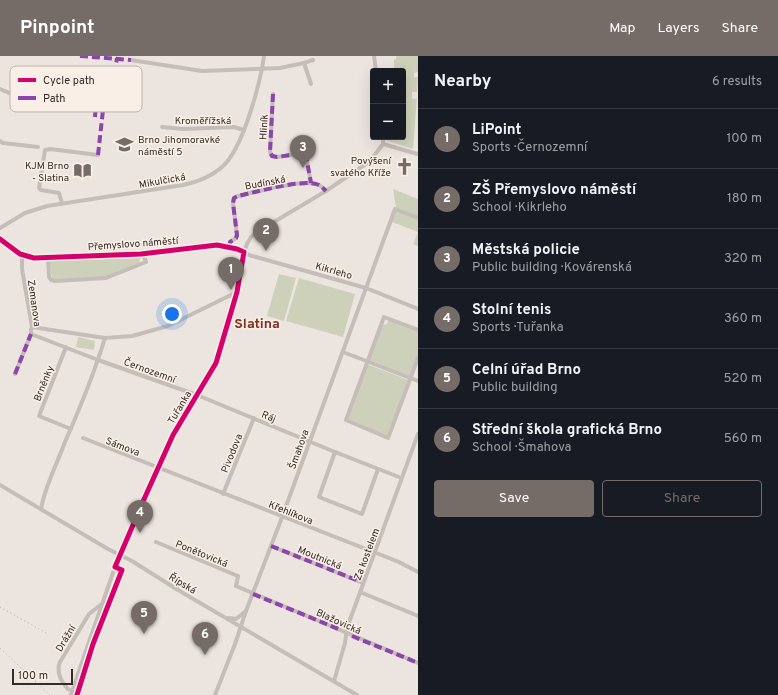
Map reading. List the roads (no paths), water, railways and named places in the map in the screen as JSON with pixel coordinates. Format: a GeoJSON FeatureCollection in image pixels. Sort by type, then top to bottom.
{"type":"FeatureCollection","features":[{"type":"Feature","properties":{"kind":"street","name":"Mikulčická"},"geometry":{"type":"LineString","coordinates":[[0,228],[29,211],[62,203],[171,187],[200,180],[222,167],[231,156],[244,130],[262,69],[264,56]]}},
{"type":"Feature","properties":{"kind":"street"},"geometry":{"type":"LineString","coordinates":[[374,56],[376,68]]}},
{"type":"Feature","properties":{"kind":"street"},"geometry":{"type":"LineString","coordinates":[[130,60],[202,71],[280,68],[313,60]]}},
{"type":"Feature","properties":{"kind":"street"},"geometry":{"type":"LineString","coordinates":[[304,63],[311,84]]}},
{"type":"Feature","properties":{"kind":"street"},"geometry":{"type":"LineString","coordinates":[[0,89],[10,93]]}},
{"type":"Feature","properties":{"kind":"street","name":"Hliník"},"geometry":{"type":"LineString","coordinates":[[273,94],[270,152],[272,156],[277,157],[304,153],[306,156],[311,183]]}},
{"type":"Feature","properties":{"kind":"street","name":"Kroměřížská"},"geometry":{"type":"LineString","coordinates":[[162,127],[183,129],[234,127],[244,130]]}},
{"type":"Feature","properties":{"kind":"street"},"geometry":{"type":"LineString","coordinates":[[244,252],[249,240],[257,232],[326,191],[370,161],[383,144],[383,140]]}},
{"type":"Feature","properties":{"kind":"street"},"geometry":{"type":"LineString","coordinates":[[0,141],[3,143],[38,147]]}},
{"type":"Feature","properties":{"kind":"street"},"geometry":{"type":"LineString","coordinates":[[383,144],[418,154]]}},
{"type":"Feature","properties":{"kind":"street"},"geometry":{"type":"LineString","coordinates":[[62,203],[59,193],[41,190],[38,188],[45,150],[50,149],[98,155]]}},
{"type":"Feature","properties":{"kind":"street"},"geometry":{"type":"LineString","coordinates":[[311,183],[320,185],[326,191]]}},
{"type":"Feature","properties":{"kind":"street","name":"Budínská"},"geometry":{"type":"LineString","coordinates":[[230,247],[230,242],[236,238],[237,235],[233,202],[234,198],[282,187],[311,183]]}},
{"type":"Feature","properties":{"kind":"street","name":"Šmahova"},"geometry":{"type":"LineString","coordinates":[[215,695],[242,627],[246,611],[254,594],[395,209],[418,218]]}},
{"type":"Feature","properties":{"kind":"street"},"geometry":{"type":"LineString","coordinates":[[0,239],[22,255]]}},
{"type":"Feature","properties":{"kind":"street"},"geometry":{"type":"LineString","coordinates":[[0,243],[5,244]]}},
{"type":"Feature","properties":{"kind":"street","name":"Přemyslovo náměstí"},"geometry":{"type":"LineString","coordinates":[[22,255],[48,258],[143,253],[218,245],[244,252]]}},
{"type":"Feature","properties":{"kind":"street","name":"Kikrleho"},"geometry":{"type":"LineString","coordinates":[[244,252],[249,255],[366,288],[418,309]]}},
{"type":"Feature","properties":{"kind":"street","name":"Tuřanka"},"geometry":{"type":"LineString","coordinates":[[71,695],[120,555],[173,436],[216,363],[237,292],[244,252]]}},
{"type":"Feature","properties":{"kind":"street","name":"Přemyslovo náměstí"},"geometry":{"type":"LineString","coordinates":[[48,258],[51,280],[68,281],[106,278],[118,274],[146,262],[143,253]]}},
{"type":"Feature","properties":{"kind":"street","name":"Zemanova"},"geometry":{"type":"LineString","coordinates":[[15,374],[31,334],[32,327],[22,269],[22,255]]}},
{"type":"Feature","properties":{"kind":"street"},"geometry":{"type":"LineString","coordinates":[[32,327],[105,338],[132,336],[168,326],[237,292]]}},
{"type":"Feature","properties":{"kind":"street"},"geometry":{"type":"LineString","coordinates":[[418,330],[384,317],[346,420],[388,438],[418,358]]}},
{"type":"Feature","properties":{"kind":"street","name":"Černozemní"},"geometry":{"type":"LineString","coordinates":[[31,334],[98,360],[197,395]]}},
{"type":"Feature","properties":{"kind":"street"},"geometry":{"type":"LineString","coordinates":[[40,509],[98,360],[105,338]]}},
{"type":"Feature","properties":{"kind":"street","name":"Brněnky"},"geometry":{"type":"LineString","coordinates":[[66,347],[39,416],[71,429]]}},
{"type":"Feature","properties":{"kind":"street"},"geometry":{"type":"LineString","coordinates":[[343,352],[418,381]]}},
{"type":"Feature","properties":{"kind":"street","name":"Ráj"},"geometry":{"type":"LineString","coordinates":[[197,395],[334,452],[399,477]]}},
{"type":"Feature","properties":{"kind":"street","name":"Pivodova"},"geometry":{"type":"LineString","coordinates":[[223,494],[254,418]]}},
{"type":"Feature","properties":{"kind":"street","name":"Za kostelem"},"geometry":{"type":"LineString","coordinates":[[334,681],[345,643],[346,632],[418,434]]}},
{"type":"Feature","properties":{"kind":"street","name":"Sámova"},"geometry":{"type":"LineString","coordinates":[[83,438],[158,468]]}},
{"type":"Feature","properties":{"kind":"street"},"geometry":{"type":"LineString","coordinates":[[412,449],[418,451]]}},
{"type":"Feature","properties":{"kind":"street"},"geometry":{"type":"LineString","coordinates":[[334,452],[319,497],[354,511],[362,514],[378,469]]}},
{"type":"Feature","properties":{"kind":"street","name":"Křehlíkova"},"geometry":{"type":"LineString","coordinates":[[158,468],[282,518],[399,562],[418,572]]}},
{"type":"Feature","properties":{"kind":"street","name":"Řípská"},"geometry":{"type":"LineString","coordinates":[[0,485],[357,695]]}},
{"type":"Feature","properties":{"kind":"street","name":"Ponětovická"},"geometry":{"type":"LineString","coordinates":[[156,542],[238,576],[236,586],[254,594]]}},
{"type":"Feature","properties":{"kind":"street","name":"Moutnická"},"geometry":{"type":"LineString","coordinates":[[271,546],[363,583]]}},
{"type":"Feature","properties":{"kind":"street"},"geometry":{"type":"LineString","coordinates":[[360,592],[418,616]]}},
{"type":"Feature","properties":{"kind":"street","name":"Blažovická"},"geometry":{"type":"LineString","coordinates":[[254,594],[346,632],[360,640],[418,663]]}},
{"type":"Feature","properties":{"kind":"street","name":"Drážní"},"geometry":{"type":"LineString","coordinates":[[66,686],[59,674],[60,662],[89,614],[103,603]]}},
{"type":"Feature","properties":{"kind":"street"},"geometry":{"type":"LineString","coordinates":[[226,618],[236,618],[246,611]]}},
{"type":"Feature","properties":{"kind":"tunnel"},"geometry":{"type":"LineString","coordinates":[[67,688],[75,695]]}},
{"type":"Feature","properties":{"kind":"railway"},"geometry":{"type":"LineString","coordinates":[[0,607],[48,634]]}},
{"type":"Feature","properties":{"kind":"railway"},"geometry":{"type":"LineString","coordinates":[[0,648],[50,695]]}},
{"type":"Feature","properties":{"kind":"place","name":"Brno Jihomoravké náměstí 5"},"geometry":{"type":"Point","coordinates":[125,145]}},
{"type":"Feature","properties":{"kind":"place","name":"Povýšení svatého Kříže"},"geometry":{"type":"Point","coordinates":[404,166]}},
{"type":"Feature","properties":{"kind":"place","name":"Městská policie"},"geometry":{"type":"Point","coordinates":[303,168]}},
{"type":"Feature","properties":{"kind":"place","name":"KJM Brno - Slatina"},"geometry":{"type":"Point","coordinates":[82,171]}},
{"type":"Feature","properties":{"kind":"place","name":"ZŠ Přemyslovo náměstí"},"geometry":{"type":"Point","coordinates":[266,251]}},
{"type":"Feature","properties":{"kind":"place","name":"LiPoint"},"geometry":{"type":"Point","coordinates":[231,290]}},
{"type":"Feature","properties":{"kind":"place","name":"Stolní tenis"},"geometry":{"type":"Point","coordinates":[140,533]}},
{"type":"Feature","properties":{"kind":"place","name":"Celní úřad Brno"},"geometry":{"type":"Point","coordinates":[144,634]}},
{"type":"Feature","properties":{"kind":"place","name":"Střední škola grafická Brno"},"geometry":{"type":"Point","coordinates":[205,655]}},
{"type":"Feature","properties":{"kind":"district","name":"Slatina"},"geometry":{"type":"Point","coordinates":[257,323]}}]}
